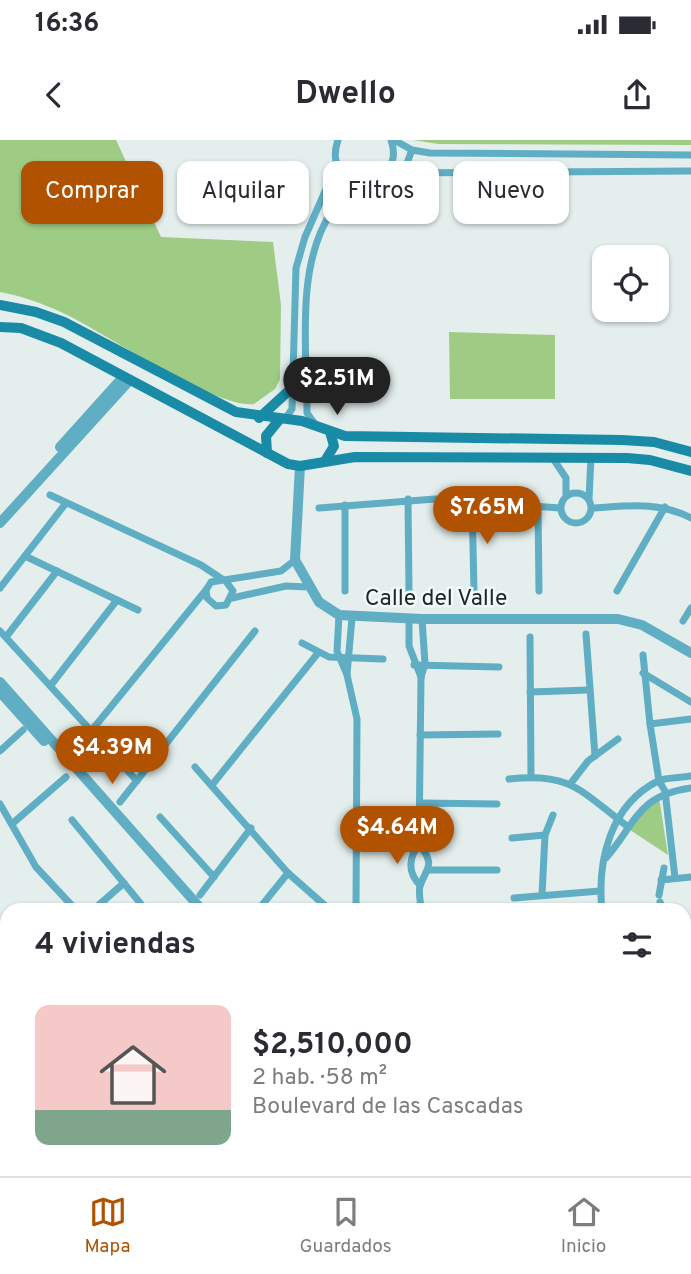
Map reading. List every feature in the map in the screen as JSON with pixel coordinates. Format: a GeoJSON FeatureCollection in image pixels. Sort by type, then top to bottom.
{"type":"FeatureCollection","features":[{"type":"Feature","properties":{"kind":"main road"},"geometry":{"type":"LineString","coordinates":[[0,305],[36,312],[64,322],[236,412],[259,418],[318,427],[345,436],[622,440],[654,442],[691,452]]}},
{"type":"Feature","properties":{"kind":"main road"},"geometry":{"type":"LineString","coordinates":[[0,327],[41,333],[267,453],[300,466],[355,457],[552,456],[650,460],[691,471]]}},
{"type":"Feature","properties":{"kind":"main road"},"geometry":{"type":"LineString","coordinates":[[259,418],[293,387]]}},
{"type":"Feature","properties":{"kind":"main road"},"geometry":{"type":"LineString","coordinates":[[267,453],[266,436],[282,420]]}},
{"type":"Feature","properties":{"kind":"main road"},"geometry":{"type":"LineString","coordinates":[[325,461],[334,446],[330,432]]}},
{"type":"Feature","properties":{"kind":"street"},"geometry":{"type":"LineString","coordinates":[[337,161],[335,148],[338,140]]}},
{"type":"Feature","properties":{"kind":"street"},"geometry":{"type":"LineString","coordinates":[[391,161],[393,140],[412,150],[547,156],[691,155]]}},
{"type":"Feature","properties":{"kind":"street"},"geometry":{"type":"LineString","coordinates":[[408,161],[412,150]]}},
{"type":"Feature","properties":{"kind":"street"},"geometry":{"type":"LineString","coordinates":[[547,156],[547,161]]}},
{"type":"Feature","properties":{"kind":"street"},"geometry":{"type":"LineString","coordinates":[[648,171],[649,156]]}},
{"type":"Feature","properties":{"kind":"street"},"geometry":{"type":"LineString","coordinates":[[569,172],[691,172]]}},
{"type":"Feature","properties":{"kind":"street"},"geometry":{"type":"LineString","coordinates":[[282,420],[291,414],[296,268],[305,237],[323,199]]}},
{"type":"Feature","properties":{"kind":"street"},"geometry":{"type":"LineString","coordinates":[[318,427],[307,413],[309,290],[313,255],[325,224]]}},
{"type":"Feature","properties":{"kind":"street"},"geometry":{"type":"LineString","coordinates":[[0,522],[9,506],[127,379]]}},
{"type":"Feature","properties":{"kind":"street"},"geometry":{"type":"LineString","coordinates":[[552,456],[566,478],[566,496],[560,508]]}},
{"type":"Feature","properties":{"kind":"street"},"geometry":{"type":"LineString","coordinates":[[560,508],[566,520],[574,523],[586,520],[590,503],[591,457]]}},
{"type":"Feature","properties":{"kind":"street","name":"Calle del Valle"},"geometry":{"type":"LineString","coordinates":[[300,466],[295,560],[308,587],[319,602],[339,615],[352,618],[409,619],[618,619],[642,625],[691,653]]}},
{"type":"Feature","properties":{"kind":"street"},"geometry":{"type":"LineString","coordinates":[[566,496],[578,492],[590,503],[665,507],[691,518]]}},
{"type":"Feature","properties":{"kind":"street"},"geometry":{"type":"LineString","coordinates":[[50,495],[201,565],[223,580],[233,591],[232,598],[226,605],[211,604],[190,608]]}},
{"type":"Feature","properties":{"kind":"street"},"geometry":{"type":"LineString","coordinates":[[319,508],[408,499],[560,508]]}},
{"type":"Feature","properties":{"kind":"street"},"geometry":{"type":"LineString","coordinates":[[408,499],[409,591]]}},
{"type":"Feature","properties":{"kind":"street"},"geometry":{"type":"LineString","coordinates":[[472,502],[474,591]]}},
{"type":"Feature","properties":{"kind":"street"},"geometry":{"type":"LineString","coordinates":[[0,588],[66,503]]}},
{"type":"Feature","properties":{"kind":"street"},"geometry":{"type":"LineString","coordinates":[[345,505],[345,591]]}},
{"type":"Feature","properties":{"kind":"street"},"geometry":{"type":"LineString","coordinates":[[538,506],[539,591]]}},
{"type":"Feature","properties":{"kind":"street"},"geometry":{"type":"LineString","coordinates":[[617,591],[665,507]]}},
{"type":"Feature","properties":{"kind":"street"},"geometry":{"type":"LineString","coordinates":[[25,556],[138,610]]}},
{"type":"Feature","properties":{"kind":"street"},"geometry":{"type":"LineString","coordinates":[[92,730],[207,588],[223,580],[281,571],[295,560]]}},
{"type":"Feature","properties":{"kind":"street"},"geometry":{"type":"LineString","coordinates":[[201,565],[207,588],[206,598],[211,604]]}},
{"type":"Feature","properties":{"kind":"street"},"geometry":{"type":"LineString","coordinates":[[57,571],[3,634],[137,781]]}},
{"type":"Feature","properties":{"kind":"street"},"geometry":{"type":"LineString","coordinates":[[281,571],[286,586]]}},
{"type":"Feature","properties":{"kind":"street"},"geometry":{"type":"LineString","coordinates":[[232,598],[286,586],[308,587]]}},
{"type":"Feature","properties":{"kind":"street"},"geometry":{"type":"LineString","coordinates":[[51,685],[117,600]]}},
{"type":"Feature","properties":{"kind":"street"},"geometry":{"type":"LineString","coordinates":[[683,621],[691,608]]}},
{"type":"Feature","properties":{"kind":"street"},"geometry":{"type":"LineString","coordinates":[[339,615],[337,651],[347,675],[357,719],[356,903]]}},
{"type":"Feature","properties":{"kind":"street"},"geometry":{"type":"LineString","coordinates":[[347,675],[352,618]]}},
{"type":"Feature","properties":{"kind":"street"},"geometry":{"type":"LineString","coordinates":[[409,619],[409,646],[421,677]]}},
{"type":"Feature","properties":{"kind":"street"},"geometry":{"type":"LineString","coordinates":[[421,903],[420,885],[411,868],[412,857],[419,844],[421,677],[425,664],[422,619]]}},
{"type":"Feature","properties":{"kind":"street"},"geometry":{"type":"LineString","coordinates":[[120,802],[255,631]]}},
{"type":"Feature","properties":{"kind":"street"},"geometry":{"type":"LineString","coordinates":[[586,634],[595,755]]}},
{"type":"Feature","properties":{"kind":"street"},"geometry":{"type":"LineString","coordinates":[[530,637],[531,777]]}},
{"type":"Feature","properties":{"kind":"street"},"geometry":{"type":"LineString","coordinates":[[302,643],[317,653],[340,659],[383,659]]}},
{"type":"Feature","properties":{"kind":"street"},"geometry":{"type":"LineString","coordinates":[[212,785],[317,653]]}},
{"type":"Feature","properties":{"kind":"street"},"geometry":{"type":"LineString","coordinates":[[643,655],[650,724],[659,781],[665,791],[675,878]]}},
{"type":"Feature","properties":{"kind":"street"},"geometry":{"type":"LineString","coordinates":[[414,664],[499,667]]}},
{"type":"Feature","properties":{"kind":"street"},"geometry":{"type":"LineString","coordinates":[[643,673],[691,702]]}},
{"type":"Feature","properties":{"kind":"street"},"geometry":{"type":"LineString","coordinates":[[0,682],[187,903]]}},
{"type":"Feature","properties":{"kind":"street"},"geometry":{"type":"LineString","coordinates":[[530,692],[589,690]]}},
{"type":"Feature","properties":{"kind":"street"},"geometry":{"type":"LineString","coordinates":[[0,692],[26,715]]}},
{"type":"Feature","properties":{"kind":"street"},"geometry":{"type":"LineString","coordinates":[[650,724],[691,719]]}},
{"type":"Feature","properties":{"kind":"street"},"geometry":{"type":"LineString","coordinates":[[1,747],[23,730]]}},
{"type":"Feature","properties":{"kind":"street"},"geometry":{"type":"LineString","coordinates":[[420,735],[498,734]]}},
{"type":"Feature","properties":{"kind":"street"},"geometry":{"type":"LineString","coordinates":[[571,783],[595,755],[618,739]]}},
{"type":"Feature","properties":{"kind":"street"},"geometry":{"type":"LineString","coordinates":[[195,767],[288,873],[322,903]]}},
{"type":"Feature","properties":{"kind":"street"},"geometry":{"type":"LineString","coordinates":[[601,903],[600,891],[607,840],[617,818],[659,781],[691,776]]}},
{"type":"Feature","properties":{"kind":"street"},"geometry":{"type":"LineString","coordinates":[[13,823],[66,777]]}},
{"type":"Feature","properties":{"kind":"street"},"geometry":{"type":"LineString","coordinates":[[509,779],[531,777],[571,783],[627,826]]}},
{"type":"Feature","properties":{"kind":"street"},"geometry":{"type":"LineString","coordinates":[[605,858],[627,826],[665,791],[691,788]]}},
{"type":"Feature","properties":{"kind":"street"},"geometry":{"type":"LineString","coordinates":[[420,803],[497,804]]}},
{"type":"Feature","properties":{"kind":"street"},"geometry":{"type":"LineString","coordinates":[[0,804],[36,867],[69,903]]}},
{"type":"Feature","properties":{"kind":"street"},"geometry":{"type":"LineString","coordinates":[[541,895],[545,835],[553,815]]}},
{"type":"Feature","properties":{"kind":"street"},"geometry":{"type":"LineString","coordinates":[[160,817],[214,877]]}},
{"type":"Feature","properties":{"kind":"street"},"geometry":{"type":"LineString","coordinates":[[72,820],[140,903]]}},
{"type":"Feature","properties":{"kind":"street"},"geometry":{"type":"LineString","coordinates":[[200,895],[251,828]]}},
{"type":"Feature","properties":{"kind":"street"},"geometry":{"type":"LineString","coordinates":[[512,838],[545,835]]}},
{"type":"Feature","properties":{"kind":"street"},"geometry":{"type":"LineString","coordinates":[[419,844],[427,856],[429,870],[420,885]]}},
{"type":"Feature","properties":{"kind":"street"},"geometry":{"type":"LineString","coordinates":[[661,902],[664,868]]}},
{"type":"Feature","properties":{"kind":"street"},"geometry":{"type":"LineString","coordinates":[[429,870],[497,870]]}},
{"type":"Feature","properties":{"kind":"street"},"geometry":{"type":"LineString","coordinates":[[264,903],[288,873]]}},
{"type":"Feature","properties":{"kind":"street"},"geometry":{"type":"LineString","coordinates":[[661,880],[691,877]]}},
{"type":"Feature","properties":{"kind":"street"},"geometry":{"type":"LineString","coordinates":[[101,903],[124,883]]}},
{"type":"Feature","properties":{"kind":"street"},"geometry":{"type":"LineString","coordinates":[[514,898],[600,891]]}},
{"type":"Feature","properties":{"kind":"street"},"geometry":{"type":"LineString","coordinates":[[180,892],[193,903]]}},
{"type":"Feature","properties":{"kind":"green space"},"geometry":{"type":"Polygon","coordinates":[[[0,140],[116,140],[126,161],[21,161],[21,224],[155,224],[161,237],[273,242],[281,305],[280,379],[275,389],[254,404],[236,402],[187,382],[61,312],[0,292],[0,140]]]}},
{"type":"Feature","properties":{"kind":"green space"},"geometry":{"type":"Polygon","coordinates":[[[413,140],[691,140],[691,145],[438,144],[413,140]]]}},
{"type":"Feature","properties":{"kind":"green space"},"geometry":{"type":"Polygon","coordinates":[[[449,332],[555,335],[555,399],[450,399],[449,332]]]}},
{"type":"Feature","properties":{"kind":"green space"},"geometry":{"type":"Polygon","coordinates":[[[659,797],[668,855],[624,826],[659,797]]]}}]}
